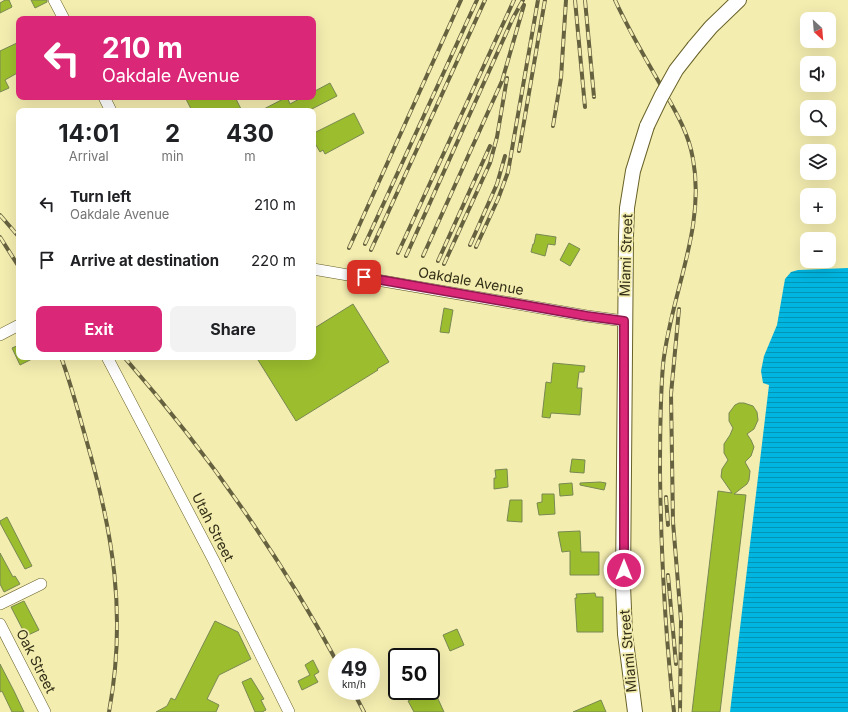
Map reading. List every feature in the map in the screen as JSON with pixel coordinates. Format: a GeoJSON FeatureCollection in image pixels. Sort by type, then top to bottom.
{"type":"FeatureCollection","features":[{"type":"Feature","properties":{"kind":"main road","name":"Miami Street"},"geometry":{"type":"LineString","coordinates":[[635,712],[625,634],[623,585],[624,321],[627,208],[633,171],[648,126],[661,97],[676,70],[694,47],[711,27],[739,0]]}},
{"type":"Feature","properties":{"kind":"street"},"geometry":{"type":"LineString","coordinates":[[54,0],[62,16]]}},
{"type":"Feature","properties":{"kind":"street","name":"Oakdale Avenue"},"geometry":{"type":"LineString","coordinates":[[316,270],[624,321]]}},
{"type":"Feature","properties":{"kind":"street"},"geometry":{"type":"LineString","coordinates":[[0,335],[16,327]]}},
{"type":"Feature","properties":{"kind":"street","name":"Utah Street"},"geometry":{"type":"LineString","coordinates":[[110,360],[213,560],[289,712]]}},
{"type":"Feature","properties":{"kind":"street"},"geometry":{"type":"LineString","coordinates":[[0,604],[41,584]]}},
{"type":"Feature","properties":{"kind":"street","name":"Oak Street"},"geometry":{"type":"LineString","coordinates":[[0,624],[45,712]]}},
{"type":"Feature","properties":{"kind":"water"},"geometry":{"type":"Polygon","coordinates":[[[848,268],[848,712],[730,712],[769,385],[763,383],[761,371],[764,356],[777,325],[785,279],[791,272],[798,270],[848,268]]]}},
{"type":"Feature","properties":{"kind":"building"},"geometry":{"type":"Polygon","coordinates":[[[5,0],[9,0],[12,7],[0,13],[0,3],[5,0]]]}},
{"type":"Feature","properties":{"kind":"building"},"geometry":{"type":"Polygon","coordinates":[[[31,0],[47,0],[47,2],[35,8],[31,0]]]}},
{"type":"Feature","properties":{"kind":"building"},"geometry":{"type":"Polygon","coordinates":[[[16,43],[16,74],[5,80],[9,88],[0,92],[0,51],[16,43]]]}},
{"type":"Feature","properties":{"kind":"building"},"geometry":{"type":"Polygon","coordinates":[[[330,83],[337,96],[314,108],[266,108],[281,100],[288,100],[290,104],[297,100],[316,100],[316,90],[330,83]]]}},
{"type":"Feature","properties":{"kind":"building"},"geometry":{"type":"Polygon","coordinates":[[[186,100],[236,100],[240,108],[190,108],[186,100]]]}},
{"type":"Feature","properties":{"kind":"building"},"geometry":{"type":"Polygon","coordinates":[[[354,113],[364,133],[325,154],[323,150],[320,152],[316,145],[316,132],[354,113]]]}},
{"type":"Feature","properties":{"kind":"building"},"geometry":{"type":"Polygon","coordinates":[[[536,234],[556,237],[555,245],[548,244],[545,256],[531,252],[536,234]]]}},
{"type":"Feature","properties":{"kind":"building"},"geometry":{"type":"Polygon","coordinates":[[[569,243],[580,249],[570,266],[560,260],[569,243]]]}},
{"type":"Feature","properties":{"kind":"building"},"geometry":{"type":"Polygon","coordinates":[[[353,304],[389,362],[296,421],[258,360],[316,360],[316,327],[353,304]]]}},
{"type":"Feature","properties":{"kind":"building"},"geometry":{"type":"Polygon","coordinates":[[[444,308],[453,310],[449,333],[440,332],[444,308]]]}},
{"type":"Feature","properties":{"kind":"building"},"geometry":{"type":"Polygon","coordinates":[[[16,346],[16,356],[12,348],[16,346]]]}},
{"type":"Feature","properties":{"kind":"building"},"geometry":{"type":"Polygon","coordinates":[[[18,360],[30,360],[20,365],[18,360]]]}},
{"type":"Feature","properties":{"kind":"building"},"geometry":{"type":"Polygon","coordinates":[[[553,363],[585,366],[584,372],[579,372],[577,388],[582,388],[580,415],[551,413],[550,418],[542,417],[546,382],[551,383],[553,363]]]}},
{"type":"Feature","properties":{"kind":"building"},"geometry":{"type":"Polygon","coordinates":[[[739,403],[753,406],[757,412],[758,420],[754,429],[747,434],[754,447],[751,456],[745,462],[750,471],[749,480],[747,484],[734,494],[746,495],[720,712],[692,712],[718,491],[732,493],[721,477],[722,469],[728,460],[724,453],[724,444],[733,428],[729,421],[729,413],[735,405],[739,403]]]}},
{"type":"Feature","properties":{"kind":"building"},"geometry":{"type":"Polygon","coordinates":[[[572,459],[585,460],[584,473],[570,472],[572,459]]]}},
{"type":"Feature","properties":{"kind":"building"},"geometry":{"type":"Polygon","coordinates":[[[507,469],[508,487],[494,489],[494,478],[496,478],[495,470],[507,469]]]}},
{"type":"Feature","properties":{"kind":"building"},"geometry":{"type":"Polygon","coordinates":[[[572,483],[573,495],[560,496],[559,484],[572,483]]]}},
{"type":"Feature","properties":{"kind":"building"},"geometry":{"type":"Polygon","coordinates":[[[580,483],[606,483],[604,490],[580,485],[580,483]]]}},
{"type":"Feature","properties":{"kind":"building"},"geometry":{"type":"Polygon","coordinates":[[[542,494],[554,494],[555,514],[539,515],[537,503],[542,502],[542,494]]]}},
{"type":"Feature","properties":{"kind":"building"},"geometry":{"type":"Polygon","coordinates":[[[510,500],[522,500],[522,522],[507,521],[510,500]]]}},
{"type":"Feature","properties":{"kind":"building"},"geometry":{"type":"Polygon","coordinates":[[[7,517],[32,566],[25,569],[0,523],[0,521],[7,517]]]}},
{"type":"Feature","properties":{"kind":"building"},"geometry":{"type":"Polygon","coordinates":[[[580,531],[581,552],[599,552],[599,575],[570,575],[570,551],[562,552],[558,532],[580,531]]]}},
{"type":"Feature","properties":{"kind":"building"},"geometry":{"type":"Polygon","coordinates":[[[0,553],[13,577],[15,576],[20,584],[4,592],[0,584],[0,553]]]}},
{"type":"Feature","properties":{"kind":"building"},"geometry":{"type":"Polygon","coordinates":[[[595,593],[596,597],[603,597],[603,632],[577,632],[576,594],[595,593]]]}},
{"type":"Feature","properties":{"kind":"building"},"geometry":{"type":"Polygon","coordinates":[[[24,601],[39,630],[26,636],[11,607],[24,601]]]}},
{"type":"Feature","properties":{"kind":"building"},"geometry":{"type":"Polygon","coordinates":[[[215,621],[238,632],[251,659],[219,675],[207,699],[219,705],[216,712],[156,712],[167,706],[171,698],[175,700],[215,621]]]}},
{"type":"Feature","properties":{"kind":"building"},"geometry":{"type":"Polygon","coordinates":[[[457,629],[464,645],[450,651],[443,635],[457,629]]]}},
{"type":"Feature","properties":{"kind":"building"},"geometry":{"type":"Polygon","coordinates":[[[313,660],[319,672],[314,675],[318,682],[302,690],[298,681],[310,675],[305,665],[313,660]]]}},
{"type":"Feature","properties":{"kind":"building"},"geometry":{"type":"Polygon","coordinates":[[[0,664],[24,712],[12,712],[2,691],[0,692],[0,664]]]}},
{"type":"Feature","properties":{"kind":"building"},"geometry":{"type":"Polygon","coordinates":[[[251,678],[264,699],[261,700],[266,710],[262,712],[255,712],[242,682],[251,678]]]}},
{"type":"Feature","properties":{"kind":"building"},"geometry":{"type":"Polygon","coordinates":[[[438,700],[444,712],[414,712],[408,701],[438,700]]]}},
{"type":"Feature","properties":{"kind":"building"},"geometry":{"type":"Polygon","coordinates":[[[601,700],[606,712],[573,712],[601,700]]]}},
{"type":"Feature","properties":{"kind":"railway"},"geometry":{"type":"LineString","coordinates":[[349,248],[461,0]]}},
{"type":"Feature","properties":{"kind":"railway"},"geometry":{"type":"LineString","coordinates":[[365,244],[477,0]]}},
{"type":"Feature","properties":{"kind":"railway"},"geometry":{"type":"LineString","coordinates":[[371,250],[485,0]]}},
{"type":"Feature","properties":{"kind":"railway"},"geometry":{"type":"LineString","coordinates":[[398,253],[514,0]]}},
{"type":"Feature","properties":{"kind":"railway"},"geometry":{"type":"LineString","coordinates":[[406,256],[513,18],[523,0]]}},
{"type":"Feature","properties":{"kind":"railway"},"geometry":{"type":"LineString","coordinates":[[476,247],[498,199],[508,172],[538,0]]}},
{"type":"Feature","properties":{"kind":"railway"},"geometry":{"type":"LineString","coordinates":[[519,151],[545,0]]}},
{"type":"Feature","properties":{"kind":"railway"},"geometry":{"type":"LineString","coordinates":[[553,126],[561,78],[566,0]]}},
{"type":"Feature","properties":{"kind":"railway"},"geometry":{"type":"LineString","coordinates":[[575,0],[585,107]]}},
{"type":"Feature","properties":{"kind":"railway"},"geometry":{"type":"LineString","coordinates":[[585,0],[594,97]]}},
{"type":"Feature","properties":{"kind":"railway"},"geometry":{"type":"LineString","coordinates":[[615,0],[632,35],[682,124],[691,150],[696,185],[695,211],[691,237],[667,339],[661,392],[660,472],[662,562],[674,712]]}},
{"type":"Feature","properties":{"kind":"railway"},"geometry":{"type":"LineString","coordinates":[[423,256],[502,81],[524,5]]}},
{"type":"Feature","properties":{"kind":"railway"},"geometry":{"type":"LineString","coordinates":[[444,264],[490,163],[497,137],[507,78]]}},
{"type":"Feature","properties":{"kind":"railway"},"geometry":{"type":"LineString","coordinates":[[438,261],[490,146]]}},
{"type":"Feature","properties":{"kind":"railway"},"geometry":{"type":"LineString","coordinates":[[470,245],[497,184],[505,156]]}},
{"type":"Feature","properties":{"kind":"railway"},"geometry":{"type":"LineString","coordinates":[[0,215],[16,234]]}},
{"type":"Feature","properties":{"kind":"railway"},"geometry":{"type":"LineString","coordinates":[[0,237],[16,262]]}},
{"type":"Feature","properties":{"kind":"railway"},"geometry":{"type":"LineString","coordinates":[[679,309],[671,394],[673,522],[681,620],[680,712]]}},
{"type":"Feature","properties":{"kind":"railway"},"geometry":{"type":"LineString","coordinates":[[62,360],[95,473],[104,507],[110,541],[117,608],[117,642],[109,712]]}},
{"type":"Feature","properties":{"kind":"railway"},"geometry":{"type":"LineString","coordinates":[[126,360],[184,429],[239,504],[265,542],[329,648]]}},
{"type":"Feature","properties":{"kind":"railway"},"geometry":{"type":"LineString","coordinates":[[666,497],[668,525]]}},
{"type":"Feature","properties":{"kind":"railway"},"geometry":{"type":"LineString","coordinates":[[668,575],[676,664]]}},
{"type":"Feature","properties":{"kind":"railway"},"geometry":{"type":"LineString","coordinates":[[358,700],[364,712]]}},
{"type":"Feature","properties":{"kind":"route"},"geometry":{"type":"LineString","coordinates":[[364,277],[587,316],[624,321],[624,570]]}}]}
